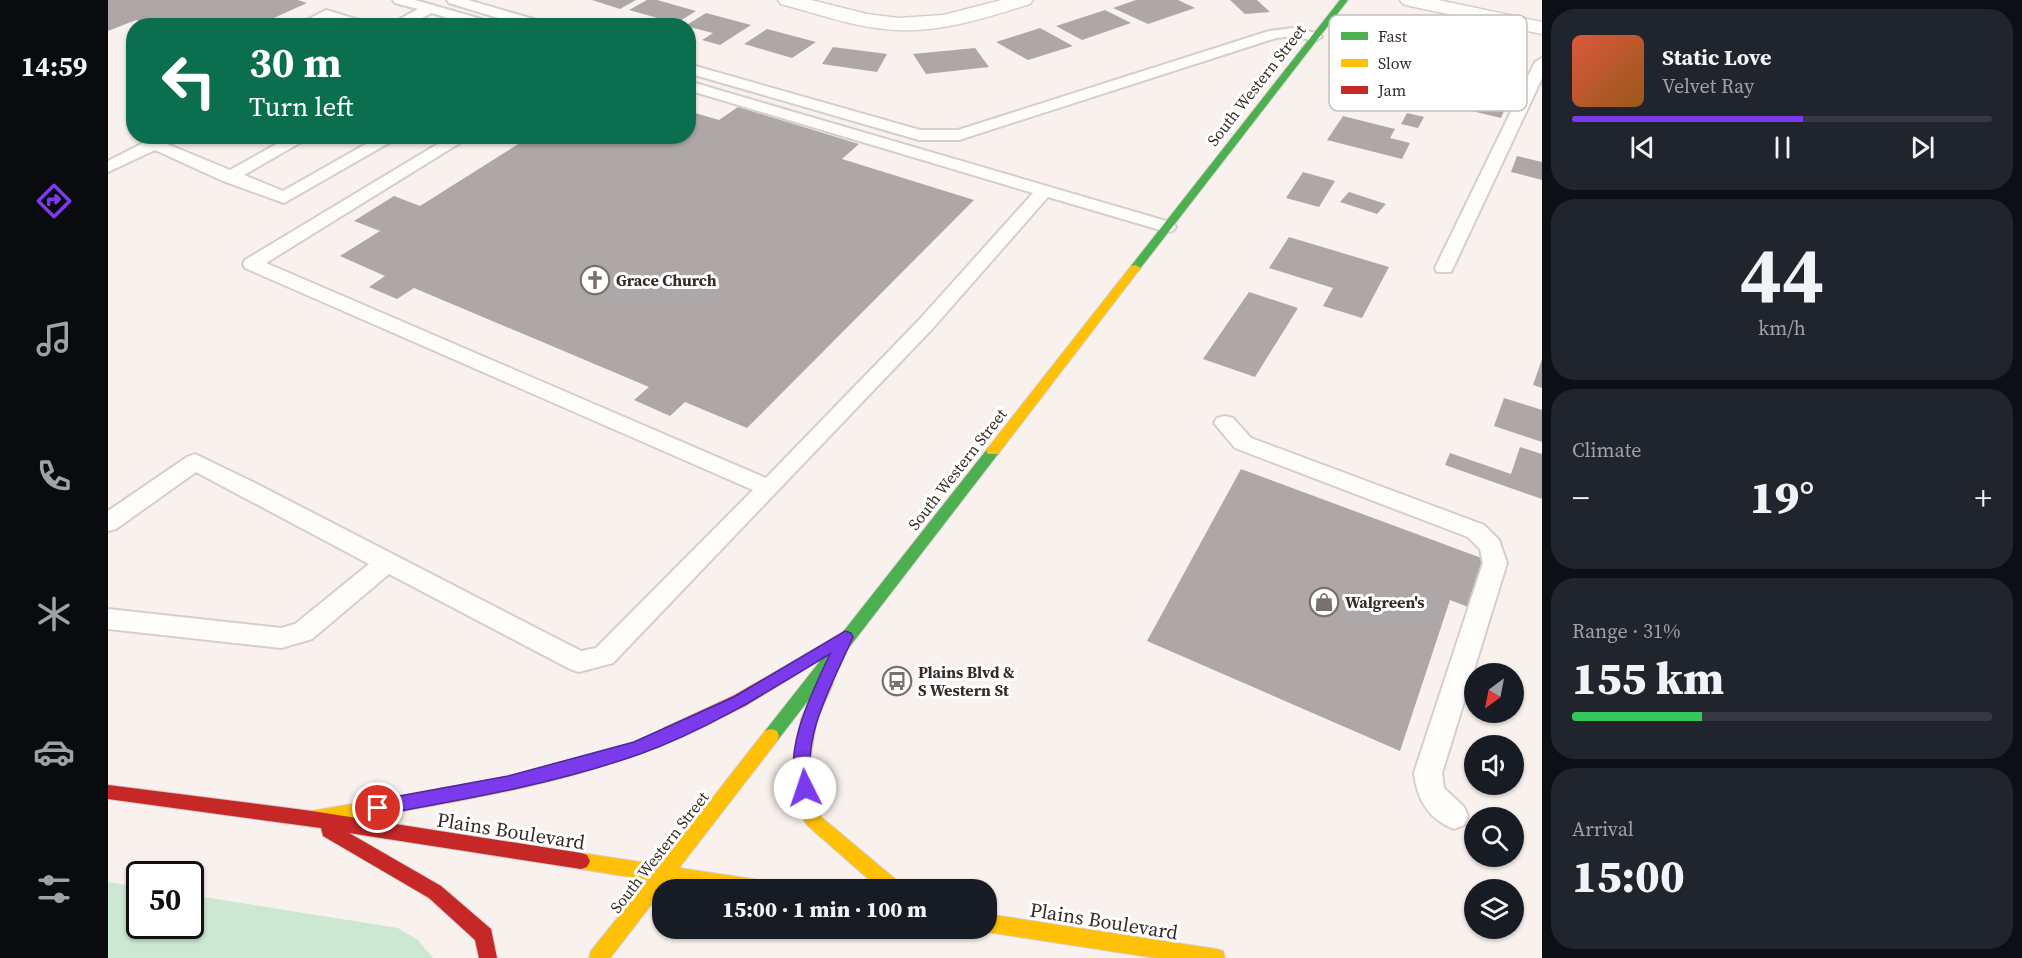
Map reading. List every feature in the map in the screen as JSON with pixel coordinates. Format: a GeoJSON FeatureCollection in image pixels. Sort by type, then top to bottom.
{"type":"FeatureCollection","features":[{"type":"Feature","properties":{"kind":"main road","name":"South Western Street"},"geometry":{"type":"LineString","coordinates":[[1332,15],[1344,0]]}},
{"type":"Feature","properties":{"kind":"main road","name":"South Western Street"},"geometry":{"type":"LineString","coordinates":[[597,958],[1329,19]]}},
{"type":"Feature","properties":{"kind":"main road"},"geometry":{"type":"LineString","coordinates":[[312,819],[508,784],[637,748],[739,701],[845,637]]}},
{"type":"Feature","properties":{"kind":"main road"},"geometry":{"type":"LineString","coordinates":[[845,637],[809,719],[800,773],[813,820],[882,879]]}},
{"type":"Feature","properties":{"kind":"main road","name":"Plains Boulevard"},"geometry":{"type":"LineString","coordinates":[[108,792],[312,819],[695,879]]}},
{"type":"Feature","properties":{"kind":"main road"},"geometry":{"type":"LineString","coordinates":[[312,819],[435,892],[484,935],[488,958]]}},
{"type":"Feature","properties":{"kind":"main road","name":"Plains Boulevard"},"geometry":{"type":"LineString","coordinates":[[997,925],[1216,958]]}},
{"type":"Feature","properties":{"kind":"street"},"geometry":{"type":"LineString","coordinates":[[788,0],[862,19],[914,25],[964,16],[1023,0]]}},
{"type":"Feature","properties":{"kind":"street"},"geometry":{"type":"LineString","coordinates":[[1410,0],[1481,15]]}},
{"type":"Feature","properties":{"kind":"street"},"geometry":{"type":"LineString","coordinates":[[1527,25],[1542,28]]}},
{"type":"Feature","properties":{"kind":"lane"},"geometry":{"type":"LineString","coordinates":[[400,0],[460,18]]}},
{"type":"Feature","properties":{"kind":"lane"},"geometry":{"type":"LineString","coordinates":[[454,0],[515,18]]}},
{"type":"Feature","properties":{"kind":"lane"},"geometry":{"type":"LineString","coordinates":[[411,18],[430,9]]}},
{"type":"Feature","properties":{"kind":"lane"},"geometry":{"type":"LineString","coordinates":[[318,18],[326,14],[339,18]]}},
{"type":"Feature","properties":{"kind":"lane"},"geometry":{"type":"LineString","coordinates":[[696,70],[919,135],[959,135],[1274,34],[1293,32],[1315,37]]}},
{"type":"Feature","properties":{"kind":"lane"},"geometry":{"type":"LineString","coordinates":[[1527,94],[1542,62]]}},
{"type":"Feature","properties":{"kind":"lane"},"geometry":{"type":"LineString","coordinates":[[696,87],[1167,227]]}},
{"type":"Feature","properties":{"kind":"lane"},"geometry":{"type":"LineString","coordinates":[[1444,268],[1519,111]]}},
{"type":"Feature","properties":{"kind":"lane"},"geometry":{"type":"LineString","coordinates":[[108,167],[154,144]]}},
{"type":"Feature","properties":{"kind":"lane"},"geometry":{"type":"LineString","coordinates":[[169,144],[229,177],[284,198],[379,144]]}},
{"type":"Feature","properties":{"kind":"lane"},"geometry":{"type":"LineString","coordinates":[[229,177],[289,144]]}},
{"type":"Feature","properties":{"kind":"lane"},"geometry":{"type":"LineString","coordinates":[[450,144],[252,264],[769,488]]}},
{"type":"Feature","properties":{"kind":"lane"},"geometry":{"type":"LineString","coordinates":[[108,523],[195,462],[579,662],[604,656],[926,324],[1044,191]]}},
{"type":"Feature","properties":{"kind":"lane"},"geometry":{"type":"LineString","coordinates":[[1226,423],[1243,443],[1476,531],[1491,546],[1495,563],[1428,773],[1431,794],[1454,816]]}},
{"type":"Feature","properties":{"kind":"lane"},"geometry":{"type":"LineString","coordinates":[[108,619],[282,638],[303,632],[387,562]]}},
{"type":"Feature","properties":{"kind":"green space"},"geometry":{"type":"Polygon","coordinates":[[[108,882],[126,885],[126,939],[204,939],[204,897],[398,928],[418,940],[433,958],[108,958],[108,882]]]}},
{"type":"Feature","properties":{"kind":"building"},"geometry":{"type":"Polygon","coordinates":[[[108,0],[298,0],[307,3],[274,18],[126,18],[126,24],[108,31],[108,0]]]}},
{"type":"Feature","properties":{"kind":"building"},"geometry":{"type":"Polygon","coordinates":[[[592,0],[636,0],[620,9],[592,0]]]}},
{"type":"Feature","properties":{"kind":"building"},"geometry":{"type":"Polygon","coordinates":[[[647,0],[657,0],[696,11],[685,18],[657,18],[629,10],[647,0]]]}},
{"type":"Feature","properties":{"kind":"building"},"geometry":{"type":"Polygon","coordinates":[[[1136,0],[1178,0],[1195,8],[1148,24],[1113,8],[1136,0]]]}},
{"type":"Feature","properties":{"kind":"building"},"geometry":{"type":"Polygon","coordinates":[[[1230,0],[1257,0],[1270,12],[1245,14],[1230,0]]]}},
{"type":"Feature","properties":{"kind":"building"},"geometry":{"type":"Polygon","coordinates":[[[1105,10],[1131,23],[1082,40],[1056,26],[1105,10]]]}},
{"type":"Feature","properties":{"kind":"building"},"geometry":{"type":"Polygon","coordinates":[[[706,13],[751,25],[720,45],[702,40],[713,33],[696,29],[696,19],[706,13]]]}},
{"type":"Feature","properties":{"kind":"building"},"geometry":{"type":"Polygon","coordinates":[[[1040,28],[1073,46],[1028,60],[996,42],[1040,28]]]}},
{"type":"Feature","properties":{"kind":"building"},"geometry":{"type":"Polygon","coordinates":[[[767,29],[816,42],[792,58],[744,44],[767,29]]]}},
{"type":"Feature","properties":{"kind":"building"},"geometry":{"type":"Polygon","coordinates":[[[833,47],[887,54],[877,72],[822,64],[833,47]]]}},
{"type":"Feature","properties":{"kind":"building"},"geometry":{"type":"Polygon","coordinates":[[[975,48],[989,67],[926,74],[913,54],[975,48]]]}},
{"type":"Feature","properties":{"kind":"building"},"geometry":{"type":"Polygon","coordinates":[[[738,107],[859,144],[842,159],[974,200],[747,428],[685,402],[670,416],[634,400],[649,387],[414,288],[397,299],[369,287],[385,276],[340,256],[380,231],[354,221],[394,196],[420,206],[518,144],[696,144],[696,113],[719,120],[738,107]]]}},
{"type":"Feature","properties":{"kind":"building"},"geometry":{"type":"Polygon","coordinates":[[[1472,111],[1504,111],[1501,118],[1472,111]]]}},
{"type":"Feature","properties":{"kind":"building"},"geometry":{"type":"Polygon","coordinates":[[[1407,113],[1424,117],[1418,128],[1401,124],[1407,113]]]}},
{"type":"Feature","properties":{"kind":"building"},"geometry":{"type":"Polygon","coordinates":[[[1343,116],[1395,129],[1390,138],[1410,143],[1402,159],[1327,140],[1343,116]]]}},
{"type":"Feature","properties":{"kind":"building"},"geometry":{"type":"Polygon","coordinates":[[[1517,156],[1542,162],[1542,180],[1511,172],[1517,156]]]}},
{"type":"Feature","properties":{"kind":"building"},"geometry":{"type":"Polygon","coordinates":[[[1303,172],[1335,181],[1319,207],[1286,198],[1303,172]]]}},
{"type":"Feature","properties":{"kind":"building"},"geometry":{"type":"Polygon","coordinates":[[[1349,192],[1386,204],[1377,214],[1340,202],[1349,192]]]}},
{"type":"Feature","properties":{"kind":"building"},"geometry":{"type":"Polygon","coordinates":[[[1289,237],[1389,267],[1362,318],[1323,306],[1333,288],[1269,268],[1289,237]]]}},
{"type":"Feature","properties":{"kind":"building"},"geometry":{"type":"Polygon","coordinates":[[[1249,292],[1298,308],[1255,377],[1203,359],[1249,292]]]}},
{"type":"Feature","properties":{"kind":"building"},"geometry":{"type":"Polygon","coordinates":[[[1542,359],[1542,388],[1533,385],[1542,359]]]}},
{"type":"Feature","properties":{"kind":"building"},"geometry":{"type":"Polygon","coordinates":[[[1504,398],[1542,410],[1542,442],[1494,426],[1504,398]]]}},
{"type":"Feature","properties":{"kind":"building"},"geometry":{"type":"Polygon","coordinates":[[[1520,447],[1542,454],[1542,499],[1445,465],[1450,453],[1511,474],[1520,447]]]}},
{"type":"Feature","properties":{"kind":"building"},"geometry":{"type":"Polygon","coordinates":[[[1241,469],[1503,566],[1489,615],[1450,600],[1400,751],[1147,641],[1241,469]]]}},
{"type":"Feature","properties":{"kind":"traffic: fast"},"geometry":{"type":"LineString","coordinates":[[1332,15],[1344,0]]}},
{"type":"Feature","properties":{"kind":"traffic: fast"},"geometry":{"type":"LineString","coordinates":[[1135,268],[1329,19]]}},
{"type":"Feature","properties":{"kind":"traffic: fast"},"geometry":{"type":"LineString","coordinates":[[771,736],[993,451]]}},
{"type":"Feature","properties":{"kind":"traffic: slow"},"geometry":{"type":"LineString","coordinates":[[993,451],[1135,268]]}},
{"type":"Feature","properties":{"kind":"traffic: slow"},"geometry":{"type":"LineString","coordinates":[[825,684],[809,719],[800,773],[813,820],[882,879]]}},
{"type":"Feature","properties":{"kind":"traffic: slow"},"geometry":{"type":"LineString","coordinates":[[312,819],[508,784],[637,748],[670,733]]}},
{"type":"Feature","properties":{"kind":"traffic: slow"},"geometry":{"type":"LineString","coordinates":[[598,958],[771,736]]}},
{"type":"Feature","properties":{"kind":"traffic: slow"},"geometry":{"type":"LineString","coordinates":[[581,861],[696,879]]}},
{"type":"Feature","properties":{"kind":"traffic: slow"},"geometry":{"type":"LineString","coordinates":[[997,925],[1216,958]]}},
{"type":"Feature","properties":{"kind":"traffic: jam"},"geometry":{"type":"LineString","coordinates":[[670,733],[739,701],[829,647]]}},
{"type":"Feature","properties":{"kind":"traffic: jam"},"geometry":{"type":"LineString","coordinates":[[108,792],[312,819],[581,861]]}},
{"type":"Feature","properties":{"kind":"traffic: jam"},"geometry":{"type":"LineString","coordinates":[[329,830],[435,892],[484,935],[488,958]]}},
{"type":"Feature","properties":{"kind":"place","name":"Grace Church"},"geometry":{"type":"Point","coordinates":[595,280]}},
{"type":"Feature","properties":{"kind":"place","name":"Walgreen's"},"geometry":{"type":"Point","coordinates":[1324,602]}},
{"type":"Feature","properties":{"kind":"place","name":"Plains Blvd & S Western St"},"geometry":{"type":"Point","coordinates":[897,681]}},
{"type":"Feature","properties":{"kind":"route"},"geometry":{"type":"LineString","coordinates":[[378,808],[508,784],[637,748],[739,701],[845,637],[809,719],[800,773],[805,788]]}}]}
